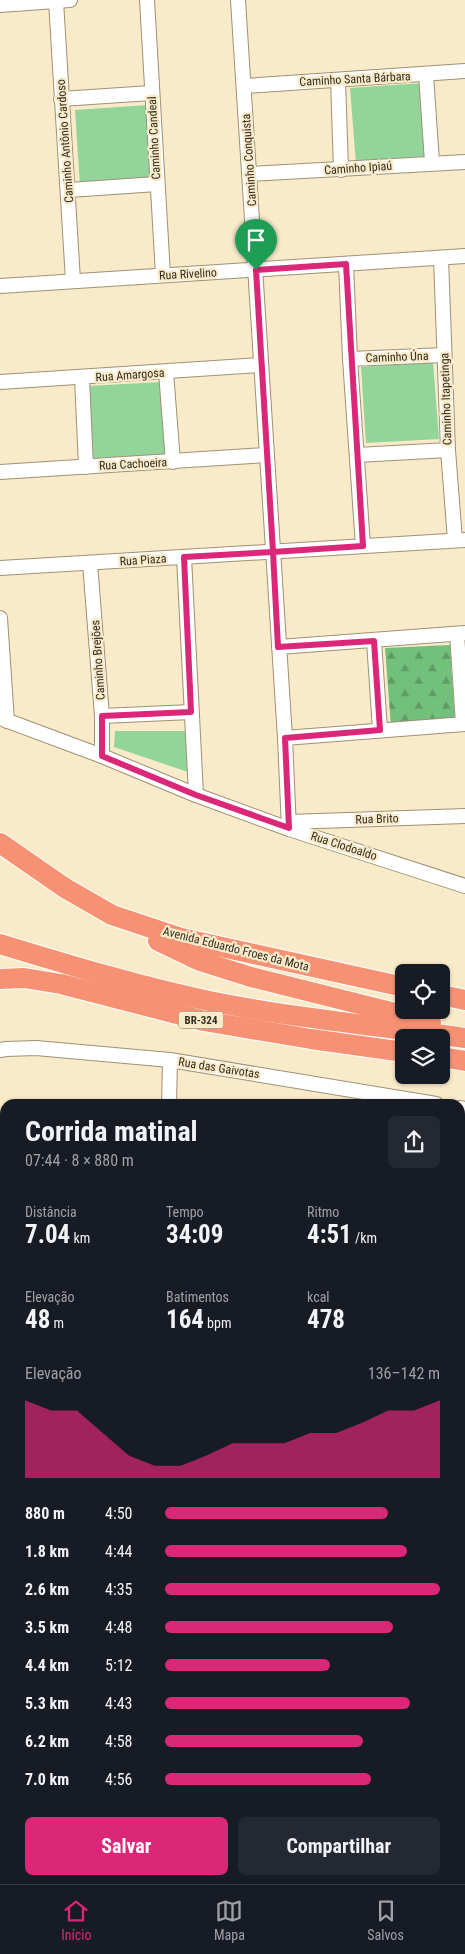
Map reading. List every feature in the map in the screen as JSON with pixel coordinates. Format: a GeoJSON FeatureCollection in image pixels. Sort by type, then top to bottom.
{"type":"FeatureCollection","features":[{"type":"Feature","properties":{"kind":"highway","name":"Avenida Eduardo Froes da Mota"},"geometry":{"type":"LineString","coordinates":[[0,843],[66,888],[112,915],[181,938],[395,985]]}},
{"type":"Feature","properties":{"kind":"highway"},"geometry":{"type":"LineString","coordinates":[[112,915],[163,945],[250,977],[465,1030]]}},
{"type":"Feature","properties":{"kind":"highway","name":"BR-324"},"geometry":{"type":"LineString","coordinates":[[0,944],[139,985],[210,1001],[280,1013],[465,1038]]}},
{"type":"Feature","properties":{"kind":"highway","name":"BR-324"},"geometry":{"type":"LineString","coordinates":[[0,979],[24,978],[61,984],[204,1021],[395,1051]]}},
{"type":"Feature","properties":{"kind":"highway"},"geometry":{"type":"LineString","coordinates":[[450,997],[465,1000]]}},
{"type":"Feature","properties":{"kind":"street"},"geometry":{"type":"LineString","coordinates":[[0,5],[63,0]]}},
{"type":"Feature","properties":{"kind":"street","name":"Caminho Antônio Cardoso"},"geometry":{"type":"LineString","coordinates":[[63,0],[62,100],[69,190],[73,281]]}},
{"type":"Feature","properties":{"kind":"street","name":"Caminho Candeal"},"geometry":{"type":"LineString","coordinates":[[147,0],[156,184],[163,276]]}},
{"type":"Feature","properties":{"kind":"street","name":"Caminho Conquista"},"geometry":{"type":"LineString","coordinates":[[238,0],[289,825]]}},
{"type":"Feature","properties":{"kind":"street","name":"Caminho Santa Bárbara"},"geometry":{"type":"LineString","coordinates":[[244,86],[465,71]]}},
{"type":"Feature","properties":{"kind":"street"},"geometry":{"type":"LineString","coordinates":[[426,75],[432,162]]}},
{"type":"Feature","properties":{"kind":"street"},"geometry":{"type":"LineString","coordinates":[[338,80],[341,170]]}},
{"type":"Feature","properties":{"kind":"street"},"geometry":{"type":"LineString","coordinates":[[62,100],[151,93]]}},
{"type":"Feature","properties":{"kind":"street","name":"Caminho Ipiaú"},"geometry":{"type":"LineString","coordinates":[[250,174],[341,170],[432,162],[465,162]]}},
{"type":"Feature","properties":{"kind":"street"},"geometry":{"type":"LineString","coordinates":[[69,190],[156,184]]}},
{"type":"Feature","properties":{"kind":"street","name":"Rua Rivelino"},"geometry":{"type":"LineString","coordinates":[[0,286],[465,256]]}},
{"type":"Feature","properties":{"kind":"street","name":"Caminho Itapetinga"},"geometry":{"type":"LineString","coordinates":[[441,258],[448,450],[460,540]]}},
{"type":"Feature","properties":{"kind":"street"},"geometry":{"type":"LineString","coordinates":[[346,264],[350,359],[363,546]]}},
{"type":"Feature","properties":{"kind":"street","name":"Caminho Úna"},"geometry":{"type":"LineString","coordinates":[[350,359],[444,355]]}},
{"type":"Feature","properties":{"kind":"street","name":"Rua Amargosa"},"geometry":{"type":"LineString","coordinates":[[0,382],[260,365]]}},
{"type":"Feature","properties":{"kind":"street"},"geometry":{"type":"LineString","coordinates":[[166,372],[173,462]]}},
{"type":"Feature","properties":{"kind":"street"},"geometry":{"type":"LineString","coordinates":[[82,378],[86,467]]}},
{"type":"Feature","properties":{"kind":"street"},"geometry":{"type":"LineString","coordinates":[[358,455],[448,450]]}},
{"type":"Feature","properties":{"kind":"street","name":"Rua Cachoeira"},"geometry":{"type":"LineString","coordinates":[[0,472],[266,455]]}},
{"type":"Feature","properties":{"kind":"street","name":"Rua Piaza"},"geometry":{"type":"LineString","coordinates":[[0,568],[460,540]]}},
{"type":"Feature","properties":{"kind":"street"},"geometry":{"type":"LineString","coordinates":[[184,557],[196,795]]}},
{"type":"Feature","properties":{"kind":"street","name":"Caminho Brejões"},"geometry":{"type":"LineString","coordinates":[[90,564],[102,716],[102,756]]}},
{"type":"Feature","properties":{"kind":"street"},"geometry":{"type":"LineString","coordinates":[[0,618],[4,720]]}},
{"type":"Feature","properties":{"kind":"street"},"geometry":{"type":"LineString","coordinates":[[278,647],[461,633],[464,724],[285,738]]}},
{"type":"Feature","properties":{"kind":"street"},"geometry":{"type":"LineString","coordinates":[[374,641],[380,730]]}},
{"type":"Feature","properties":{"kind":"street"},"geometry":{"type":"LineString","coordinates":[[102,716],[191,712]]}},
{"type":"Feature","properties":{"kind":"street","name":"Rua Clodoaldo"},"geometry":{"type":"LineString","coordinates":[[4,720],[102,756],[196,795],[465,886]]}},
{"type":"Feature","properties":{"kind":"street","name":"Rua Brito"},"geometry":{"type":"LineString","coordinates":[[289,825],[465,816]]}},
{"type":"Feature","properties":{"kind":"street","name":"Rua das Gaivotas"},"geometry":{"type":"LineString","coordinates":[[0,1050],[6,1048],[36,1048],[170,1060],[406,1099]]}},
{"type":"Feature","properties":{"kind":"street"},"geometry":{"type":"LineString","coordinates":[[170,1060],[170,1099]]}},
{"type":"Feature","properties":{"kind":"green space"},"geometry":{"type":"Polygon","coordinates":[[[423,83],[428,159],[356,164],[350,88],[423,83]]]}},
{"type":"Feature","properties":{"kind":"green space"},"geometry":{"type":"Polygon","coordinates":[[[148,105],[153,182],[80,186],[75,110],[148,105]]]}},
{"type":"Feature","properties":{"kind":"green space"},"geometry":{"type":"Polygon","coordinates":[[[433,362],[439,439],[366,443],[361,367],[433,362]]]}},
{"type":"Feature","properties":{"kind":"green space"},"geometry":{"type":"Polygon","coordinates":[[[161,382],[166,458],[93,463],[88,386],[161,382]]]}},
{"type":"Feature","properties":{"kind":"green space"},"geometry":{"type":"Polygon","coordinates":[[[450,645],[455,722],[391,727],[385,648],[450,645]]]}},
{"type":"Feature","properties":{"kind":"green space"},"geometry":{"type":"Polygon","coordinates":[[[115,731],[187,731],[191,773],[114,747],[115,731]]]}},
{"type":"Feature","properties":{"kind":"route"},"geometry":{"type":"LineString","coordinates":[[256,270],[260,365],[273,552],[184,557],[191,712],[102,716],[102,756],[196,795],[289,828],[285,738],[380,730],[374,641],[278,647],[273,552],[363,546],[350,359],[346,264],[256,270]]}}]}
